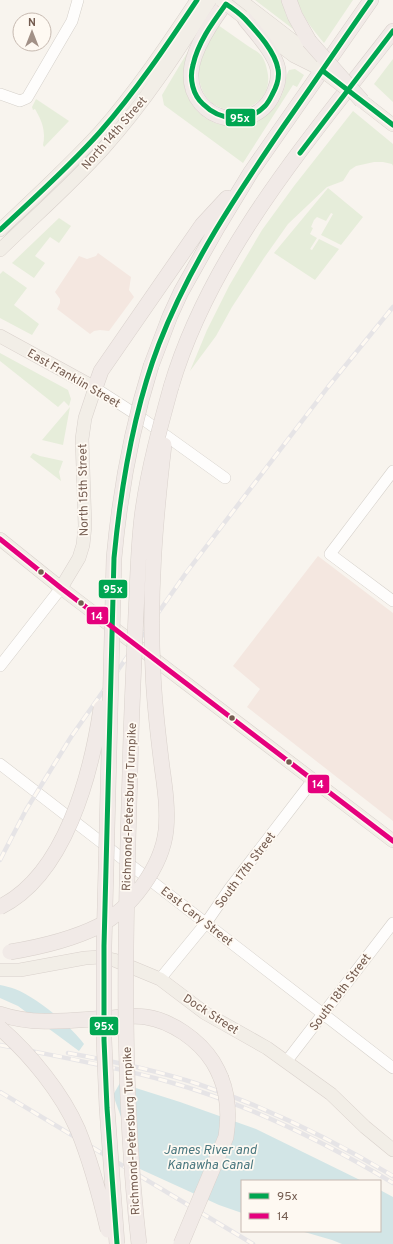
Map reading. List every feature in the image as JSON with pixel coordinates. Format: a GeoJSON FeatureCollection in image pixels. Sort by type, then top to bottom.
{"type":"FeatureCollection","features":[{"type":"Feature","properties":{"kind":"highway"},"geometry":{"type":"LineString","coordinates":[[228,0],[202,41],[194,59],[191,73],[193,90],[206,109],[213,114],[230,119],[247,117],[256,114],[264,107],[274,94],[278,82],[278,69],[274,58],[246,15]]}},
{"type":"Feature","properties":{"kind":"highway"},"geometry":{"type":"LineString","coordinates":[[289,0],[295,16],[302,48],[365,104]]}},
{"type":"Feature","properties":{"kind":"highway","name":"Richmond-Petersburg Turnpike"},"geometry":{"type":"LineString","coordinates":[[117,1244],[107,1108],[104,1040],[104,946],[114,558],[117,517],[132,430],[151,366],[181,292],[251,172],[371,0]]}},
{"type":"Feature","properties":{"kind":"highway"},"geometry":{"type":"LineString","coordinates":[[0,952],[53,943],[81,934],[100,925],[117,913],[145,883],[154,867],[162,848],[166,831],[167,810],[156,719],[153,671],[152,583],[158,490],[173,381],[201,310],[237,243],[286,172],[393,31]]}},
{"type":"Feature","properties":{"kind":"highway"},"geometry":{"type":"LineString","coordinates":[[95,388],[101,371],[202,225],[251,172]]}},
{"type":"Feature","properties":{"kind":"highway","name":"Richmond-Petersburg Turnpike"},"geometry":{"type":"LineString","coordinates":[[139,1244],[129,1125],[125,1006],[132,691],[139,550],[143,510],[151,464],[173,381]]}},
{"type":"Feature","properties":{"kind":"highway"},"geometry":{"type":"LineString","coordinates":[[0,907],[7,904],[28,887],[44,868],[57,848],[71,821],[82,793],[97,736],[111,642]]}},
{"type":"Feature","properties":{"kind":"highway"},"geometry":{"type":"LineString","coordinates":[[0,1014],[27,1020],[41,1021],[138,1016],[148,1017],[173,1027],[190,1038],[205,1051],[213,1062],[226,1091],[228,1121],[226,1137],[181,1244]]}},
{"type":"Feature","properties":{"kind":"highway"},"geometry":{"type":"LineString","coordinates":[[0,1028],[41,1071],[62,1101],[78,1129],[99,1195],[111,1244]]}},
{"type":"Feature","properties":{"kind":"main road","name":"North 14th Street"},"geometry":{"type":"LineString","coordinates":[[0,230],[88,144],[111,119],[197,0]]}},
{"type":"Feature","properties":{"kind":"main road","name":"North 14th Street"},"geometry":{"type":"LineString","coordinates":[[0,250],[79,174],[126,122],[174,58],[210,0]]}},
{"type":"Feature","properties":{"kind":"main road"},"geometry":{"type":"LineString","coordinates":[[221,0],[302,48],[320,68],[393,125]]}},
{"type":"Feature","properties":{"kind":"main road"},"geometry":{"type":"LineString","coordinates":[[240,0],[246,15]]}},
{"type":"Feature","properties":{"kind":"main road","name":"East Franklin Street"},"geometry":{"type":"LineString","coordinates":[[0,336],[95,388]]}},
{"type":"Feature","properties":{"kind":"main road","name":"North 15th Street"},"geometry":{"type":"LineString","coordinates":[[61,588],[79,558],[83,545],[85,526],[82,438],[85,418],[95,388]]}},
{"type":"Feature","properties":{"kind":"main road"},"geometry":{"type":"LineString","coordinates":[[0,539],[61,588],[393,840]]}},
{"type":"Feature","properties":{"kind":"main road","name":"Dock Street"},"geometry":{"type":"LineString","coordinates":[[0,970],[20,970],[85,958],[100,957],[114,960],[160,979],[205,1013],[268,1048],[336,1098],[365,1127],[393,1150]]}},
{"type":"Feature","properties":{"kind":"street"},"geometry":{"type":"LineString","coordinates":[[0,94],[20,101],[25,100],[29,96],[72,21],[78,0]]}},
{"type":"Feature","properties":{"kind":"street","name":"East Franklin Street"},"geometry":{"type":"LineString","coordinates":[[95,388],[140,417],[225,478]]}},
{"type":"Feature","properties":{"kind":"street"},"geometry":{"type":"LineString","coordinates":[[393,471],[330,554],[393,601]]}},
{"type":"Feature","properties":{"kind":"street"},"geometry":{"type":"LineString","coordinates":[[0,666],[61,588]]}},
{"type":"Feature","properties":{"kind":"street","name":"East Cary Street"},"geometry":{"type":"LineString","coordinates":[[0,764],[393,1068]]}},
{"type":"Feature","properties":{"kind":"street","name":"South 17th Street"},"geometry":{"type":"LineString","coordinates":[[160,979],[206,923],[230,888],[313,780]]}},
{"type":"Feature","properties":{"kind":"street","name":"South 18th Street"},"geometry":{"type":"LineString","coordinates":[[286,1062],[393,923]]}},
{"type":"Feature","properties":{"kind":"shaded area"},"geometry":{"type":"Polygon","coordinates":[[[98,253],[131,277],[129,290],[134,297],[109,331],[100,330],[94,331],[90,334],[57,309],[60,299],[55,292],[79,256],[87,259],[96,256],[98,253]]]}},
{"type":"Feature","properties":{"kind":"shaded area"},"geometry":{"type":"Polygon","coordinates":[[[318,556],[393,613],[393,821],[247,707],[260,689],[233,666],[318,556]]]}},
{"type":"Feature","properties":{"kind":"green space"},"geometry":{"type":"Polygon","coordinates":[[[255,0],[282,0],[286,15],[293,29],[255,0]]]}},
{"type":"Feature","properties":{"kind":"green space"},"geometry":{"type":"Polygon","coordinates":[[[297,0],[353,0],[324,43],[305,17],[297,0]]]}},
{"type":"Feature","properties":{"kind":"green space"},"geometry":{"type":"Polygon","coordinates":[[[218,25],[259,54],[265,62],[268,75],[266,90],[259,101],[248,108],[235,110],[221,108],[210,101],[202,88],[199,70],[201,58],[218,25]]]}},
{"type":"Feature","properties":{"kind":"green space"},"geometry":{"type":"Polygon","coordinates":[[[193,43],[184,71],[185,88],[190,101],[198,111],[208,119],[219,124],[231,126],[244,125],[256,121],[268,114],[279,101],[283,93],[289,70],[295,69],[304,75],[297,87],[293,85],[243,163],[164,105],[162,95],[193,43]]]}},
{"type":"Feature","properties":{"kind":"green space"},"geometry":{"type":"Polygon","coordinates":[[[393,59],[393,102],[374,84],[393,59]]]}},
{"type":"Feature","properties":{"kind":"green space"},"geometry":{"type":"Polygon","coordinates":[[[36,99],[69,121],[44,147],[43,126],[35,109],[33,110],[32,107],[36,99]]]}},
{"type":"Feature","properties":{"kind":"green space"},"geometry":{"type":"Polygon","coordinates":[[[353,111],[393,144],[393,166],[392,164],[383,162],[374,162],[356,166],[350,170],[343,181],[327,187],[288,224],[232,307],[216,336],[190,371],[207,330],[229,286],[262,230],[294,186],[353,111]]]}},
{"type":"Feature","properties":{"kind":"green space"},"geometry":{"type":"Polygon","coordinates":[[[328,188],[363,217],[341,245],[321,235],[333,214],[331,213],[326,221],[317,217],[314,220],[311,227],[313,228],[310,234],[317,238],[310,249],[312,250],[319,239],[339,249],[315,280],[274,253],[328,188]]]}},
{"type":"Feature","properties":{"kind":"green space"},"geometry":{"type":"Polygon","coordinates":[[[59,218],[71,226],[59,243],[50,237],[35,256],[45,263],[34,278],[12,263],[59,218]]]}},
{"type":"Feature","properties":{"kind":"green space"},"geometry":{"type":"Polygon","coordinates":[[[3,271],[27,288],[14,305],[39,324],[32,335],[0,318],[0,274],[3,271]]]}},
{"type":"Feature","properties":{"kind":"green space"},"geometry":{"type":"Polygon","coordinates":[[[0,353],[68,390],[71,399],[69,406],[64,401],[58,407],[0,361],[0,353]]]}},
{"type":"Feature","properties":{"kind":"green space"},"geometry":{"type":"Polygon","coordinates":[[[70,407],[63,445],[42,440],[70,407]]]}},
{"type":"Feature","properties":{"kind":"green space"},"geometry":{"type":"Polygon","coordinates":[[[33,453],[63,461],[59,472],[61,481],[30,457],[33,453]]]}},
{"type":"Feature","properties":{"kind":"water"},"geometry":{"type":"Polygon","coordinates":[[[0,985],[13,988],[33,998],[62,1020],[84,1044],[79,1051],[18,1006],[0,998],[0,985]]]}},
{"type":"Feature","properties":{"kind":"water","name":"James River and Kanawha Canal"},"geometry":{"type":"Polygon","coordinates":[[[120,1083],[180,1102],[256,1129],[360,1180],[241,1180],[241,1213],[219,1205],[140,1169],[113,1095],[120,1083]]]}},
{"type":"Feature","properties":{"kind":"water"},"geometry":{"type":"Polygon","coordinates":[[[381,1191],[393,1197],[393,1244],[342,1244],[304,1232],[381,1232],[381,1191]]]}},
{"type":"Feature","properties":{"kind":"railway"},"geometry":{"type":"LineString","coordinates":[[0,860],[26,810],[71,737],[186,573],[328,387],[393,307]]}},
{"type":"Feature","properties":{"kind":"railway"},"geometry":{"type":"LineString","coordinates":[[0,1045],[166,1081],[225,1100],[283,1124],[339,1152],[393,1183]]}},
{"type":"Feature","properties":{"kind":"railway"},"geometry":{"type":"LineString","coordinates":[[68,1053],[150,1070],[223,1093],[273,1113],[298,1125],[346,1149],[393,1176]]}},
{"type":"Feature","properties":{"kind":"railway"},"geometry":{"type":"LineString","coordinates":[[0,1092],[253,1244]]}},
{"type":"Feature","properties":{"kind":"transit line","name":"95x"},"geometry":{"type":"LineString","coordinates":[[0,230],[64,170],[100,132],[139,84],[197,0]]}},
{"type":"Feature","properties":{"kind":"transit line","name":"95x"},"geometry":{"type":"LineString","coordinates":[[117,1244],[107,1108],[104,1040],[104,946],[114,558],[120,503],[129,449],[142,396],[159,344],[171,314],[200,258],[249,177],[371,0]]}},
{"type":"Feature","properties":{"kind":"transit line","name":"95x"},"geometry":{"type":"LineString","coordinates":[[226,4],[243,17],[260,36],[273,55],[278,69],[277,83],[267,104],[251,116],[242,118],[226,117],[210,110],[203,104],[194,91],[191,76],[198,48],[206,33],[226,4]]}},
{"type":"Feature","properties":{"kind":"transit line","name":"95x"},"geometry":{"type":"LineString","coordinates":[[300,153],[393,31]]}},
{"type":"Feature","properties":{"kind":"transit line","name":"95x"},"geometry":{"type":"LineString","coordinates":[[323,71],[393,125]]}},
{"type":"Feature","properties":{"kind":"transit line","name":"14"},"geometry":{"type":"LineString","coordinates":[[0,539],[61,588],[393,841]]}}]}
